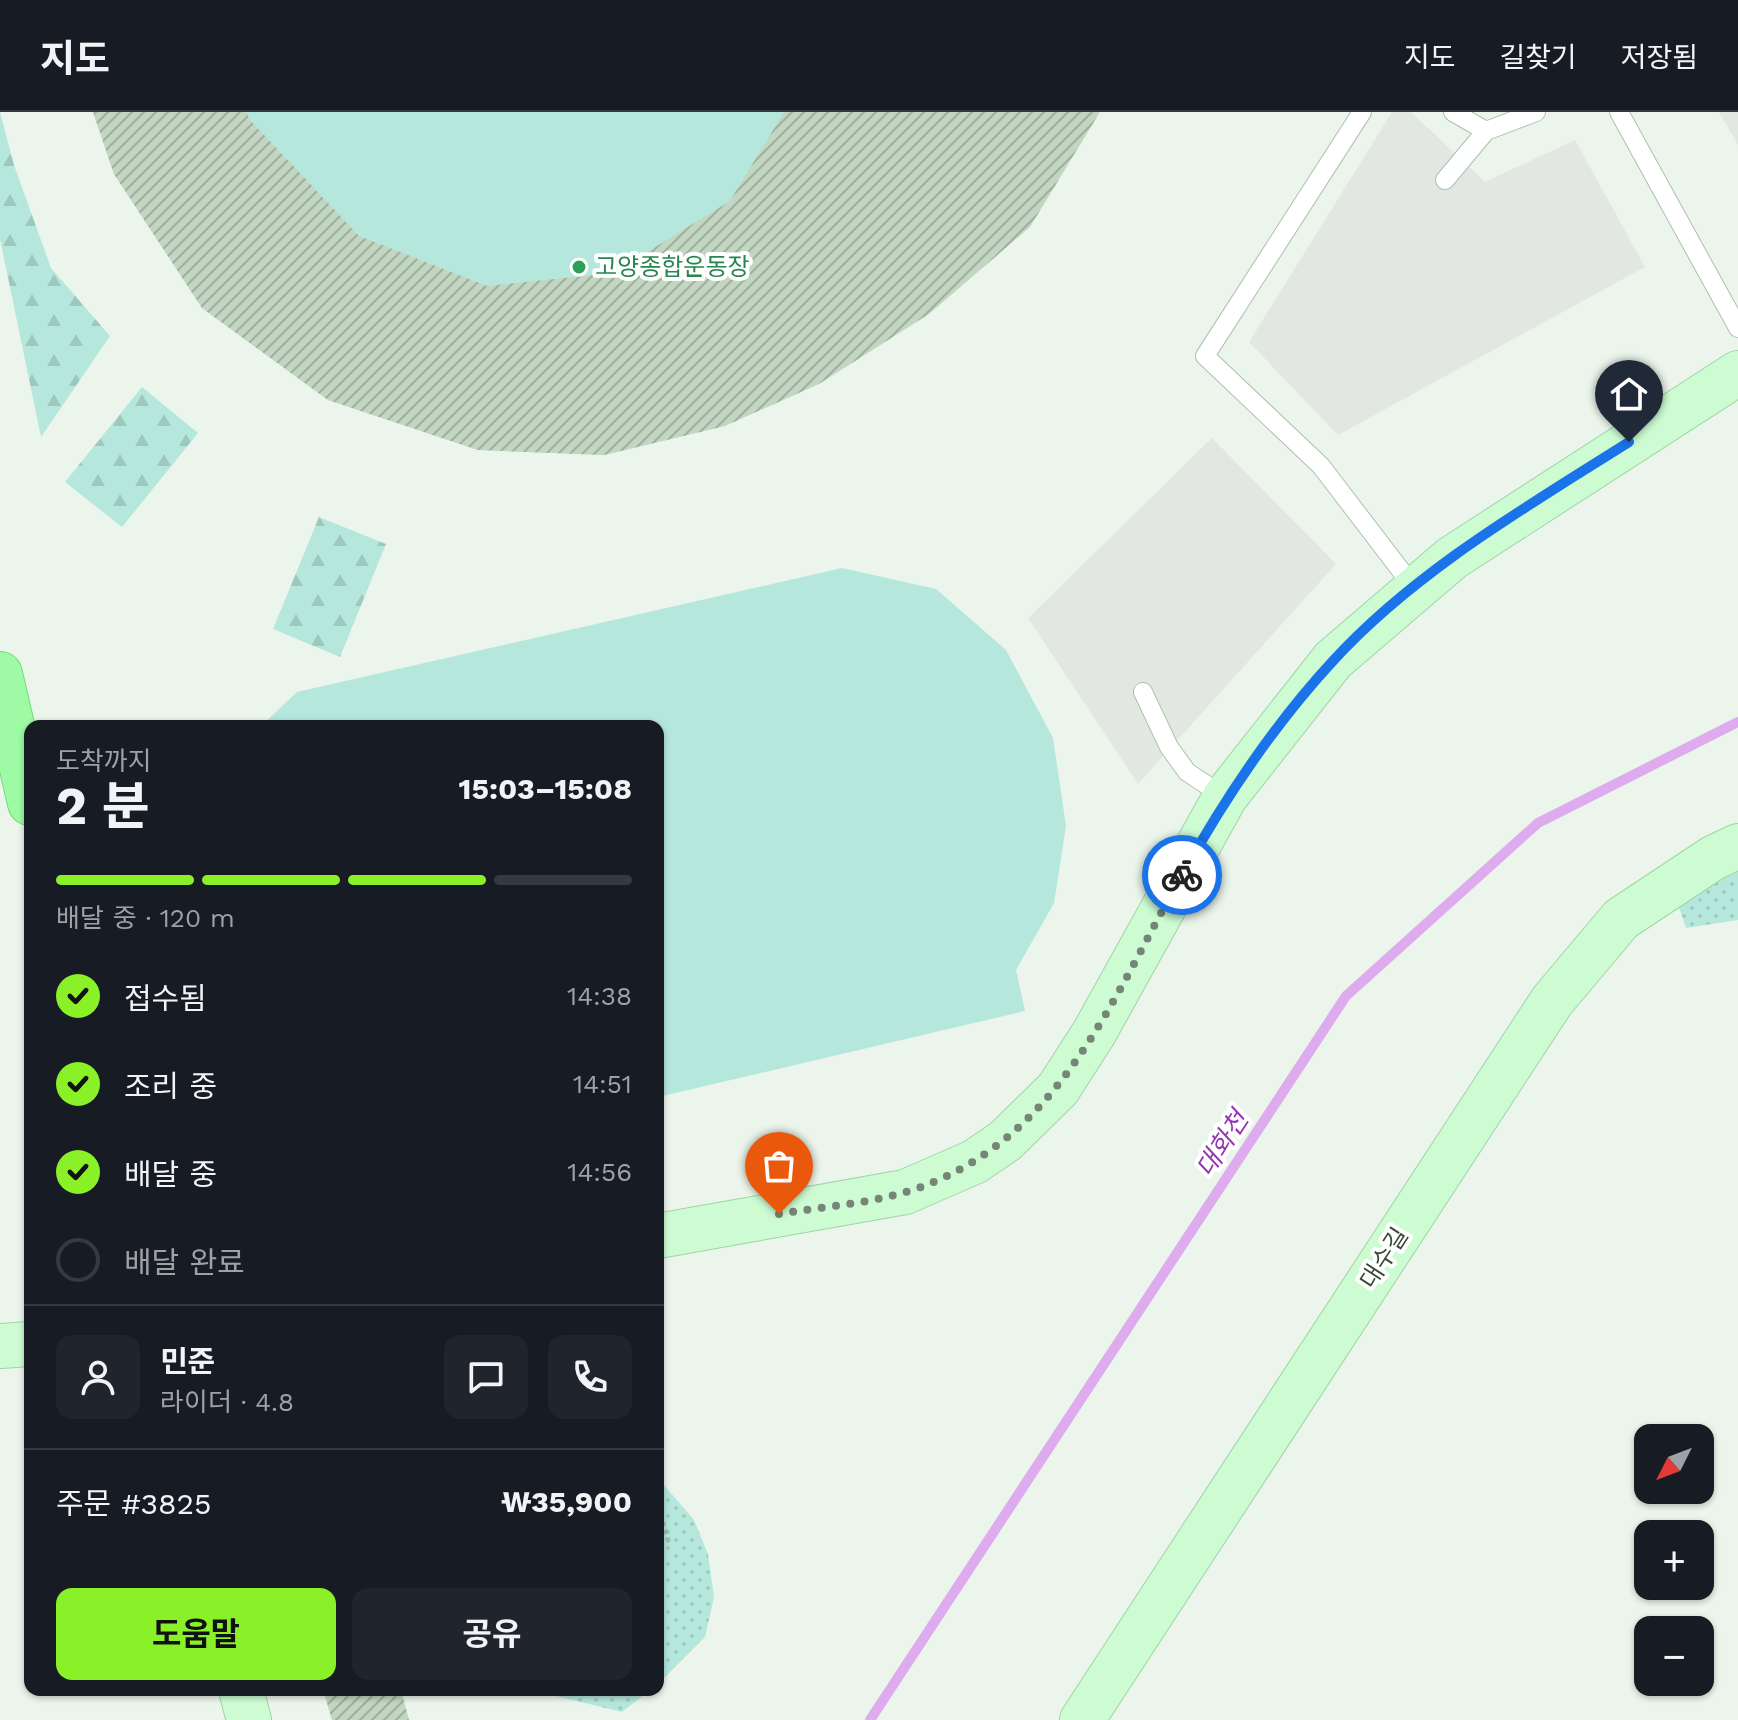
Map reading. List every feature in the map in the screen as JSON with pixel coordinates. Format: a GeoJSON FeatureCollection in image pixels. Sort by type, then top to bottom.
{"type":"FeatureCollection","features":[{"type":"Feature","properties":{"kind":"main road"},"geometry":{"type":"LineString","coordinates":[[0,674],[24,777]]}},
{"type":"Feature","properties":{"kind":"street"},"geometry":{"type":"LineString","coordinates":[[664,1235],[905,1192],[974,1162],[1005,1141],[1038,1111],[1074,1064],[1225,797],[1333,660],[1415,589],[1499,525],[1738,373]]}},
{"type":"Feature","properties":{"kind":"street","name":"대수길"},"geometry":{"type":"LineString","coordinates":[[1082,1720],[1552,1001],[1621,919],[1713,858],[1738,846]]}},
{"type":"Feature","properties":{"kind":"street"},"geometry":{"type":"LineString","coordinates":[[0,1346],[24,1344]]}},
{"type":"Feature","properties":{"kind":"street"},"geometry":{"type":"LineString","coordinates":[[243,1696],[249,1720]]}},
{"type":"Feature","properties":{"kind":"lane"},"geometry":{"type":"LineString","coordinates":[[1362,112],[1205,356],[1321,466],[1415,589]]}},
{"type":"Feature","properties":{"kind":"lane"},"geometry":{"type":"LineString","coordinates":[[1453,112],[1486,131]]}},
{"type":"Feature","properties":{"kind":"lane"},"geometry":{"type":"LineString","coordinates":[[1445,180],[1486,131],[1536,112]]}},
{"type":"Feature","properties":{"kind":"lane"},"geometry":{"type":"LineString","coordinates":[[1619,112],[1738,328]]}},
{"type":"Feature","properties":{"kind":"lane"},"geometry":{"type":"LineString","coordinates":[[1143,692],[1169,747],[1187,772],[1225,797]]}},
{"type":"Feature","properties":{"kind":"green space"},"geometry":{"type":"Polygon","coordinates":[[[0,112],[14,165],[51,268],[110,336],[41,437],[0,239],[0,112]]]}},
{"type":"Feature","properties":{"kind":"green space","name":"고양종합운동장"},"geometry":{"type":"Polygon","coordinates":[[[93,112],[1099,112],[725,426],[604,455],[478,450],[328,400],[202,308],[114,174],[93,112]]]}},
{"type":"Feature","properties":{"kind":"green space"},"geometry":{"type":"Polygon","coordinates":[[[142,387],[198,433],[122,527],[65,482],[142,387]]]}},
{"type":"Feature","properties":{"kind":"green space"},"geometry":{"type":"Polygon","coordinates":[[[319,517],[386,544],[340,657],[273,629],[319,517]]]}},
{"type":"Feature","properties":{"kind":"green space"},"geometry":{"type":"Polygon","coordinates":[[[842,568],[936,589],[1006,650],[1053,738],[1066,826],[1054,903],[1016,970],[1025,1011],[664,1096],[664,720],[267,720],[297,692],[842,568]]]}},
{"type":"Feature","properties":{"kind":"green space"},"geometry":{"type":"Polygon","coordinates":[[[1738,871],[1738,920],[1686,928],[1676,899],[1738,871]]]}},
{"type":"Feature","properties":{"kind":"green space"},"geometry":{"type":"Polygon","coordinates":[[[664,1485],[694,1520],[708,1554],[714,1597],[705,1637],[664,1678],[664,1485]]]}},
{"type":"Feature","properties":{"kind":"green space"},"geometry":{"type":"Polygon","coordinates":[[[557,1696],[642,1696],[622,1712],[557,1696]]]}},
{"type":"Feature","properties":{"kind":"shaded area"},"geometry":{"type":"Polygon","coordinates":[[[1392,112],[1411,112],[1485,182],[1575,140],[1645,267],[1338,435],[1249,342],[1392,112]]]}},
{"type":"Feature","properties":{"kind":"shaded area"},"geometry":{"type":"Polygon","coordinates":[[[1719,112],[1738,112],[1738,145],[1719,112]]]}},
{"type":"Feature","properties":{"kind":"shaded area"},"geometry":{"type":"Polygon","coordinates":[[[1212,438],[1336,564],[1138,784],[1028,618],[1212,438]]]}},
{"type":"Feature","properties":{"kind":"building","name":"고양종합운동장"},"geometry":{"type":"Polygon","coordinates":[[[93,112],[247,112],[249,119],[359,236],[487,286],[613,273],[730,201],[784,112],[1100,112],[1030,227],[929,314],[819,384],[725,426],[604,455],[478,450],[328,400],[202,308],[114,174],[93,112]]]}},
{"type":"Feature","properties":{"kind":"building"},"geometry":{"type":"Polygon","coordinates":[[[325,1696],[403,1696],[409,1720],[332,1720],[325,1696]]]}},
{"type":"Feature","properties":{"kind":"waterway","name":"대화천"},"geometry":{"type":"LineString","coordinates":[[870,1720],[1346,996],[1538,823],[1738,722]]}},
{"type":"Feature","properties":{"kind":"way so far"},"geometry":{"type":"LineString","coordinates":[[779,1214],[905,1192],[974,1162],[1005,1141],[1058,1089],[1094,1033],[1182,875]]}},
{"type":"Feature","properties":{"kind":"place","name":"고양종합운동장"},"geometry":{"type":"Point","coordinates":[579,267]}},
{"type":"Feature","properties":{"kind":"route"},"geometry":{"type":"LineString","coordinates":[[1182,875],[1244,768],[1333,660],[1452,558],[1629,442]]}}]}
